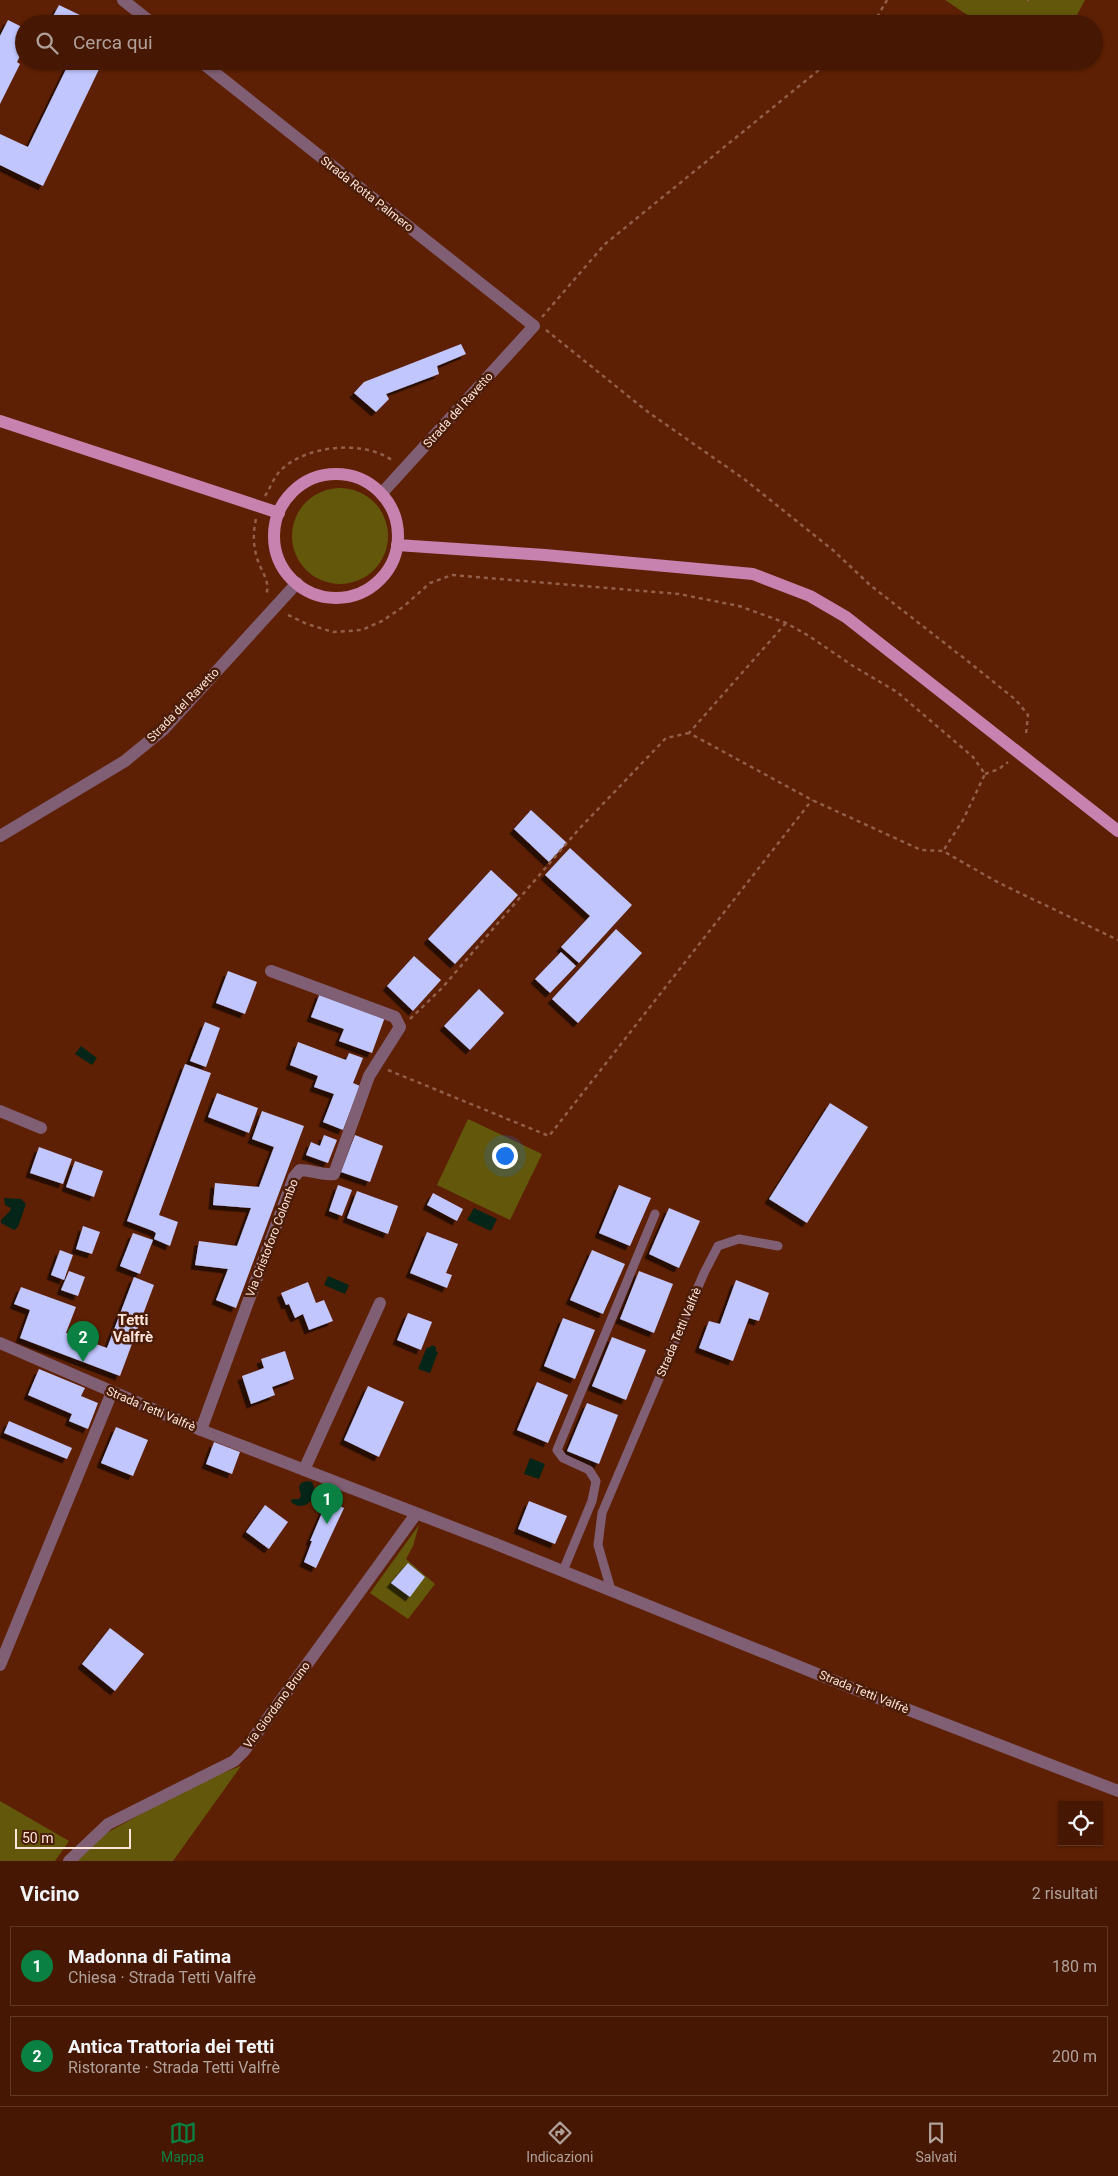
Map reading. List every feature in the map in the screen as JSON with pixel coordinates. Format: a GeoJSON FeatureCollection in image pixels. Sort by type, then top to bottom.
{"type":"FeatureCollection","features":[{"type":"Feature","properties":{"kind":"main road"},"geometry":{"type":"LineString","coordinates":[[0,421],[279,513]]}},
{"type":"Feature","properties":{"kind":"main road"},"geometry":{"type":"LineString","coordinates":[[332,474],[345,474],[359,478],[371,484],[382,493],[390,504],[398,531],[394,558],[378,581],[355,595],[341,597],[327,597],[314,593],[297,583],[283,567],[277,554],[275,527],[285,501],[305,482],[332,474]]}},
{"type":"Feature","properties":{"kind":"main road"},"geometry":{"type":"LineString","coordinates":[[397,545],[546,555],[753,574],[810,596],[846,617],[1118,831]]}},
{"type":"Feature","properties":{"kind":"street"},"geometry":{"type":"LineString","coordinates":[[123,0],[142,15]]}},
{"type":"Feature","properties":{"kind":"street","name":"Strada Rotta Palmero"},"geometry":{"type":"LineString","coordinates":[[211,70],[536,325]]}},
{"type":"Feature","properties":{"kind":"street","name":"Strada del Ravetto"},"geometry":{"type":"LineString","coordinates":[[382,493],[536,325]]}},
{"type":"Feature","properties":{"kind":"street","name":"Strada del Ravetto"},"geometry":{"type":"LineString","coordinates":[[0,836],[125,761],[142,748],[164,729],[270,603],[297,583]]}},
{"type":"Feature","properties":{"kind":"street"},"geometry":{"type":"LineString","coordinates":[[271,971],[395,1017],[400,1027]]}},
{"type":"Feature","properties":{"kind":"street","name":"Via Cristoforo Colombo"},"geometry":{"type":"LineString","coordinates":[[201,1430],[294,1177],[300,1170],[312,1170],[328,1175],[334,1174],[369,1076],[400,1027]]}},
{"type":"Feature","properties":{"kind":"street"},"geometry":{"type":"LineString","coordinates":[[0,1111],[41,1128]]}},
{"type":"Feature","properties":{"kind":"street"},"geometry":{"type":"LineString","coordinates":[[304,1470],[380,1303]]}},
{"type":"Feature","properties":{"kind":"street","name":"Strada Tetti Valfrè"},"geometry":{"type":"LineString","coordinates":[[0,1343],[201,1430],[564,1571],[861,1691],[1118,1791]]}},
{"type":"Feature","properties":{"kind":"street"},"geometry":{"type":"LineString","coordinates":[[0,1665],[112,1392]]}},
{"type":"Feature","properties":{"kind":"street","name":"Via Giordano Bruno"},"geometry":{"type":"LineString","coordinates":[[69,1861],[108,1824],[234,1761],[244,1751],[416,1514]]}},
{"type":"Feature","properties":{"kind":"lane"},"geometry":{"type":"LineString","coordinates":[[564,1571],[592,1501],[596,1481],[589,1470],[563,1458],[557,1450],[655,1214]]}},
{"type":"Feature","properties":{"kind":"lane","name":"Strada Tetti Valfrè"},"geometry":{"type":"LineString","coordinates":[[611,1590],[598,1545],[602,1512],[704,1273],[718,1246],[739,1239],[778,1246]]}},
{"type":"Feature","properties":{"kind":"path"},"geometry":{"type":"LineString","coordinates":[[878,15],[886,2],[892,0]]}},
{"type":"Feature","properties":{"kind":"path"},"geometry":{"type":"LineString","coordinates":[[819,70],[605,244],[536,325],[648,412],[744,479],[834,551],[884,597],[965,658],[1016,700],[1028,715],[1026,734]]}},
{"type":"Feature","properties":{"kind":"path"},"geometry":{"type":"LineString","coordinates":[[404,469],[387,457],[361,448],[330,448],[298,458],[280,472],[258,507],[253,533],[257,559],[269,587],[270,603],[291,617],[333,632],[362,630],[382,621],[403,607],[430,583],[452,575],[679,594],[739,606],[786,623],[897,692],[973,757],[985,774]]}},
{"type":"Feature","properties":{"kind":"path"},"geometry":{"type":"LineString","coordinates":[[400,1027],[442,988],[579,829],[666,738],[689,733],[786,623]]}},
{"type":"Feature","properties":{"kind":"path"},"geometry":{"type":"LineString","coordinates":[[689,733],[812,800],[921,850],[943,851],[998,883],[1118,940]]}},
{"type":"Feature","properties":{"kind":"path"},"geometry":{"type":"LineString","coordinates":[[943,851],[964,820],[985,774],[999,769],[1013,758]]}},
{"type":"Feature","properties":{"kind":"path"},"geometry":{"type":"LineString","coordinates":[[376,1065],[549,1136],[812,800]]}},
{"type":"Feature","properties":{"kind":"shaded area"},"geometry":{"type":"Polygon","coordinates":[[[945,0],[1085,0],[1077,15],[968,15],[945,0]]]}},
{"type":"Feature","properties":{"kind":"shaded area"},"geometry":{"type":"Polygon","coordinates":[[[340,488],[359,491],[374,502],[385,517],[388,536],[385,555],[374,570],[359,581],[340,584],[321,581],[306,570],[295,555],[292,536],[295,517],[306,502],[321,491],[340,488]]]}},
{"type":"Feature","properties":{"kind":"shaded area"},"geometry":{"type":"Polygon","coordinates":[[[81,1046],[97,1058],[92,1065],[75,1054],[81,1046]]]}},
{"type":"Feature","properties":{"kind":"shaded area"},"geometry":{"type":"Polygon","coordinates":[[[468,1119],[542,1154],[510,1220],[437,1185],[468,1119]]]}},
{"type":"Feature","properties":{"kind":"shaded area"},"geometry":{"type":"Polygon","coordinates":[[[4,1198],[21,1199],[26,1204],[18,1227],[14,1230],[1,1223],[1,1220],[11,1208],[5,1205],[4,1198]]]}},
{"type":"Feature","properties":{"kind":"shaded area"},"geometry":{"type":"Polygon","coordinates":[[[474,1208],[497,1219],[491,1231],[467,1220],[474,1208]]]}},
{"type":"Feature","properties":{"kind":"shaded area"},"geometry":{"type":"Polygon","coordinates":[[[328,1276],[349,1285],[345,1294],[324,1285],[328,1276]]]}},
{"type":"Feature","properties":{"kind":"shaded area"},"geometry":{"type":"Polygon","coordinates":[[[432,1345],[436,1347],[438,1352],[430,1373],[418,1369],[427,1347],[429,1348],[432,1345]]]}},
{"type":"Feature","properties":{"kind":"shaded area"},"geometry":{"type":"Polygon","coordinates":[[[530,1458],[545,1464],[539,1479],[524,1474],[530,1458]]]}},
{"type":"Feature","properties":{"kind":"shaded area"},"geometry":{"type":"Polygon","coordinates":[[[312,1482],[314,1487],[313,1498],[310,1502],[301,1506],[291,1502],[292,1499],[299,1499],[301,1496],[299,1487],[301,1483],[312,1482]]]}},
{"type":"Feature","properties":{"kind":"shaded area"},"geometry":{"type":"Polygon","coordinates":[[[419,1525],[413,1546],[406,1559],[435,1584],[408,1619],[370,1593],[419,1525]]]}},
{"type":"Feature","properties":{"kind":"shaded area"},"geometry":{"type":"Polygon","coordinates":[[[241,1766],[173,1861],[76,1861],[101,1836],[201,1781],[241,1766]]]}},
{"type":"Feature","properties":{"kind":"shaded area"},"geometry":{"type":"Polygon","coordinates":[[[0,1801],[69,1841],[55,1861],[0,1861],[0,1801]]]}},
{"type":"Feature","properties":{"kind":"building"},"geometry":{"type":"Polygon","coordinates":[[[59,5],[80,15],[54,15],[59,5]]]}},
{"type":"Feature","properties":{"kind":"building"},"geometry":{"type":"Polygon","coordinates":[[[8,20],[15,24],[15,70],[17,70],[0,104],[0,36],[8,20]]]}},
{"type":"Feature","properties":{"kind":"building"},"geometry":{"type":"Polygon","coordinates":[[[66,70],[99,70],[43,186],[0,165],[0,134],[28,147],[66,70]]]}},
{"type":"Feature","properties":{"kind":"building"},"geometry":{"type":"Polygon","coordinates":[[[461,344],[466,354],[437,366],[439,374],[386,394],[389,399],[376,412],[354,393],[364,382],[461,344]]]}},
{"type":"Feature","properties":{"kind":"building"},"geometry":{"type":"Polygon","coordinates":[[[531,810],[567,843],[549,862],[514,829],[531,810]]]}},
{"type":"Feature","properties":{"kind":"building"},"geometry":{"type":"Polygon","coordinates":[[[570,848],[632,905],[579,963],[561,947],[590,916],[545,875],[570,848]]]}},
{"type":"Feature","properties":{"kind":"building"},"geometry":{"type":"Polygon","coordinates":[[[491,870],[518,895],[455,964],[428,939],[491,870]]]}},
{"type":"Feature","properties":{"kind":"building"},"geometry":{"type":"Polygon","coordinates":[[[616,929],[642,953],[578,1023],[552,999],[616,929]]]}},
{"type":"Feature","properties":{"kind":"building"},"geometry":{"type":"Polygon","coordinates":[[[561,952],[576,966],[550,993],[535,979],[561,952]]]}},
{"type":"Feature","properties":{"kind":"building"},"geometry":{"type":"Polygon","coordinates":[[[414,956],[441,980],[413,1011],[387,986],[414,956]]]}},
{"type":"Feature","properties":{"kind":"building"},"geometry":{"type":"Polygon","coordinates":[[[228,971],[257,982],[245,1014],[216,1003],[228,971]]]}},
{"type":"Feature","properties":{"kind":"building"},"geometry":{"type":"Polygon","coordinates":[[[479,989],[504,1013],[470,1050],[444,1026],[479,989]]]}},
{"type":"Feature","properties":{"kind":"building"},"geometry":{"type":"Polygon","coordinates":[[[320,993],[385,1017],[372,1053],[339,1041],[344,1029],[311,1017],[320,993]]]}},
{"type":"Feature","properties":{"kind":"building"},"geometry":{"type":"Polygon","coordinates":[[[205,1022],[220,1028],[206,1067],[190,1061],[205,1022]]]}},
{"type":"Feature","properties":{"kind":"building"},"geometry":{"type":"Polygon","coordinates":[[[298,1042],[346,1060],[349,1053],[363,1058],[353,1083],[360,1086],[343,1130],[323,1122],[334,1094],[314,1087],[318,1076],[290,1065],[298,1042]]]}},
{"type":"Feature","properties":{"kind":"building"},"geometry":{"type":"Polygon","coordinates":[[[185,1064],[211,1073],[159,1215],[178,1222],[170,1246],[154,1239],[156,1233],[153,1231],[127,1221],[185,1064]]]}},
{"type":"Feature","properties":{"kind":"building"},"geometry":{"type":"Polygon","coordinates":[[[217,1093],[258,1108],[249,1133],[208,1117],[217,1093]]]}},
{"type":"Feature","properties":{"kind":"building"},"geometry":{"type":"Polygon","coordinates":[[[830,1103],[868,1127],[807,1223],[769,1199],[830,1103]]]}},
{"type":"Feature","properties":{"kind":"building"},"geometry":{"type":"Polygon","coordinates":[[[262,1111],[304,1126],[236,1308],[216,1300],[228,1269],[195,1265],[199,1241],[237,1246],[251,1208],[213,1205],[215,1183],[259,1187],[274,1147],[252,1139],[262,1111]]]}},
{"type":"Feature","properties":{"kind":"building"},"geometry":{"type":"Polygon","coordinates":[[[324,1135],[337,1140],[328,1163],[306,1155],[311,1142],[320,1146],[324,1135]]]}},
{"type":"Feature","properties":{"kind":"building"},"geometry":{"type":"Polygon","coordinates":[[[355,1135],[383,1146],[370,1182],[341,1172],[355,1135]]]}},
{"type":"Feature","properties":{"kind":"building"},"geometry":{"type":"Polygon","coordinates":[[[39,1147],[72,1159],[63,1184],[30,1173],[39,1147]]]}},
{"type":"Feature","properties":{"kind":"building"},"geometry":{"type":"Polygon","coordinates":[[[75,1161],[103,1171],[94,1197],[66,1187],[75,1161]]]}},
{"type":"Feature","properties":{"kind":"building"},"geometry":{"type":"Polygon","coordinates":[[[338,1185],[352,1190],[342,1216],[329,1211],[338,1185]]]}},
{"type":"Feature","properties":{"kind":"building"},"geometry":{"type":"Polygon","coordinates":[[[619,1185],[651,1198],[630,1246],[599,1233],[619,1185]]]}},
{"type":"Feature","properties":{"kind":"building"},"geometry":{"type":"Polygon","coordinates":[[[357,1191],[398,1206],[388,1234],[347,1218],[357,1191]]]}},
{"type":"Feature","properties":{"kind":"building"},"geometry":{"type":"Polygon","coordinates":[[[433,1193],[463,1209],[457,1221],[427,1205],[433,1193]]]}},
{"type":"Feature","properties":{"kind":"building"},"geometry":{"type":"Polygon","coordinates":[[[669,1208],[700,1221],[679,1268],[649,1254],[669,1208]]]}},
{"type":"Feature","properties":{"kind":"building"},"geometry":{"type":"Polygon","coordinates":[[[83,1226],[100,1232],[92,1254],[76,1249],[83,1226]]]}},
{"type":"Feature","properties":{"kind":"building"},"geometry":{"type":"Polygon","coordinates":[[[427,1232],[458,1244],[446,1273],[452,1275],[447,1288],[410,1273],[427,1232]]]}},
{"type":"Feature","properties":{"kind":"building"},"geometry":{"type":"Polygon","coordinates":[[[133,1233],[153,1240],[140,1274],[120,1266],[133,1233]]]}},
{"type":"Feature","properties":{"kind":"building"},"geometry":{"type":"Polygon","coordinates":[[[60,1250],[73,1255],[64,1280],[51,1275],[60,1250]]]}},
{"type":"Feature","properties":{"kind":"building"},"geometry":{"type":"Polygon","coordinates":[[[592,1250],[625,1264],[603,1314],[570,1300],[592,1250]]]}},
{"type":"Feature","properties":{"kind":"building"},"geometry":{"type":"Polygon","coordinates":[[[69,1271],[85,1277],[78,1296],[61,1290],[69,1271]]]}},
{"type":"Feature","properties":{"kind":"building"},"geometry":{"type":"Polygon","coordinates":[[[639,1271],[673,1284],[654,1333],[620,1319],[639,1271]]]}},
{"type":"Feature","properties":{"kind":"building"},"geometry":{"type":"Polygon","coordinates":[[[134,1277],[154,1285],[120,1376],[20,1338],[30,1310],[14,1304],[21,1287],[76,1307],[66,1333],[107,1348],[134,1277]]]}},
{"type":"Feature","properties":{"kind":"building"},"geometry":{"type":"Polygon","coordinates":[[[736,1280],[769,1293],[759,1321],[749,1318],[733,1361],[699,1348],[709,1321],[720,1324],[736,1280]]]}},
{"type":"Feature","properties":{"kind":"building"},"geometry":{"type":"Polygon","coordinates":[[[308,1282],[316,1303],[324,1300],[333,1321],[309,1330],[303,1314],[295,1318],[289,1304],[286,1305],[281,1293],[308,1282]]]}},
{"type":"Feature","properties":{"kind":"building"},"geometry":{"type":"Polygon","coordinates":[[[408,1313],[432,1322],[421,1350],[397,1340],[408,1313]]]}},
{"type":"Feature","properties":{"kind":"building"},"geometry":{"type":"Polygon","coordinates":[[[563,1318],[595,1330],[575,1379],[544,1366],[563,1318]]]}},
{"type":"Feature","properties":{"kind":"building"},"geometry":{"type":"Polygon","coordinates":[[[612,1337],[646,1350],[626,1400],[592,1386],[612,1337]]]}},
{"type":"Feature","properties":{"kind":"building"},"geometry":{"type":"Polygon","coordinates":[[[285,1351],[294,1379],[272,1387],[275,1395],[251,1404],[242,1376],[264,1368],[261,1359],[285,1351]]]}},
{"type":"Feature","properties":{"kind":"building"},"geometry":{"type":"Polygon","coordinates":[[[39,1369],[85,1388],[81,1396],[98,1403],[88,1429],[69,1421],[72,1414],[28,1395],[39,1369]]]}},
{"type":"Feature","properties":{"kind":"building"},"geometry":{"type":"Polygon","coordinates":[[[537,1382],[568,1395],[548,1443],[517,1430],[537,1382]]]}},
{"type":"Feature","properties":{"kind":"building"},"geometry":{"type":"Polygon","coordinates":[[[368,1386],[404,1402],[379,1457],[344,1440],[368,1386]]]}},
{"type":"Feature","properties":{"kind":"building"},"geometry":{"type":"Polygon","coordinates":[[[587,1403],[618,1415],[599,1464],[567,1451],[587,1403]]]}},
{"type":"Feature","properties":{"kind":"building"},"geometry":{"type":"Polygon","coordinates":[[[9,1421],[72,1448],[67,1459],[4,1433],[9,1421]]]}},
{"type":"Feature","properties":{"kind":"building"},"geometry":{"type":"Polygon","coordinates":[[[116,1427],[148,1440],[133,1476],[101,1463],[116,1427]]]}},
{"type":"Feature","properties":{"kind":"building"},"geometry":{"type":"Polygon","coordinates":[[[214,1442],[240,1452],[232,1474],[206,1464],[214,1442]]]}},
{"type":"Feature","properties":{"kind":"building"},"geometry":{"type":"Polygon","coordinates":[[[327,1501],[344,1508],[316,1568],[304,1562],[312,1541],[310,1541],[327,1501]]]}},
{"type":"Feature","properties":{"kind":"building"},"geometry":{"type":"Polygon","coordinates":[[[529,1501],[567,1516],[555,1544],[518,1529],[529,1501]]]}},
{"type":"Feature","properties":{"kind":"building"},"geometry":{"type":"Polygon","coordinates":[[[265,1505],[288,1522],[269,1549],[246,1532],[265,1505]]]}},
{"type":"Feature","properties":{"kind":"building"},"geometry":{"type":"Polygon","coordinates":[[[408,1563],[425,1577],[410,1597],[391,1583],[408,1563]]]}},
{"type":"Feature","properties":{"kind":"building"},"geometry":{"type":"Polygon","coordinates":[[[110,1628],[144,1654],[115,1691],[82,1664],[110,1628]]]}},
{"type":"Feature","properties":{"kind":"place","name":"Antica Trattoria dei Tetti"},"geometry":{"type":"Point","coordinates":[83,1362]}},
{"type":"Feature","properties":{"kind":"place","name":"Madonna di Fatima"},"geometry":{"type":"Point","coordinates":[327,1524]}},
{"type":"Feature","properties":{"kind":"district","name":"Tetti Valfrè"},"geometry":{"type":"Point","coordinates":[133,1328]}}]}
